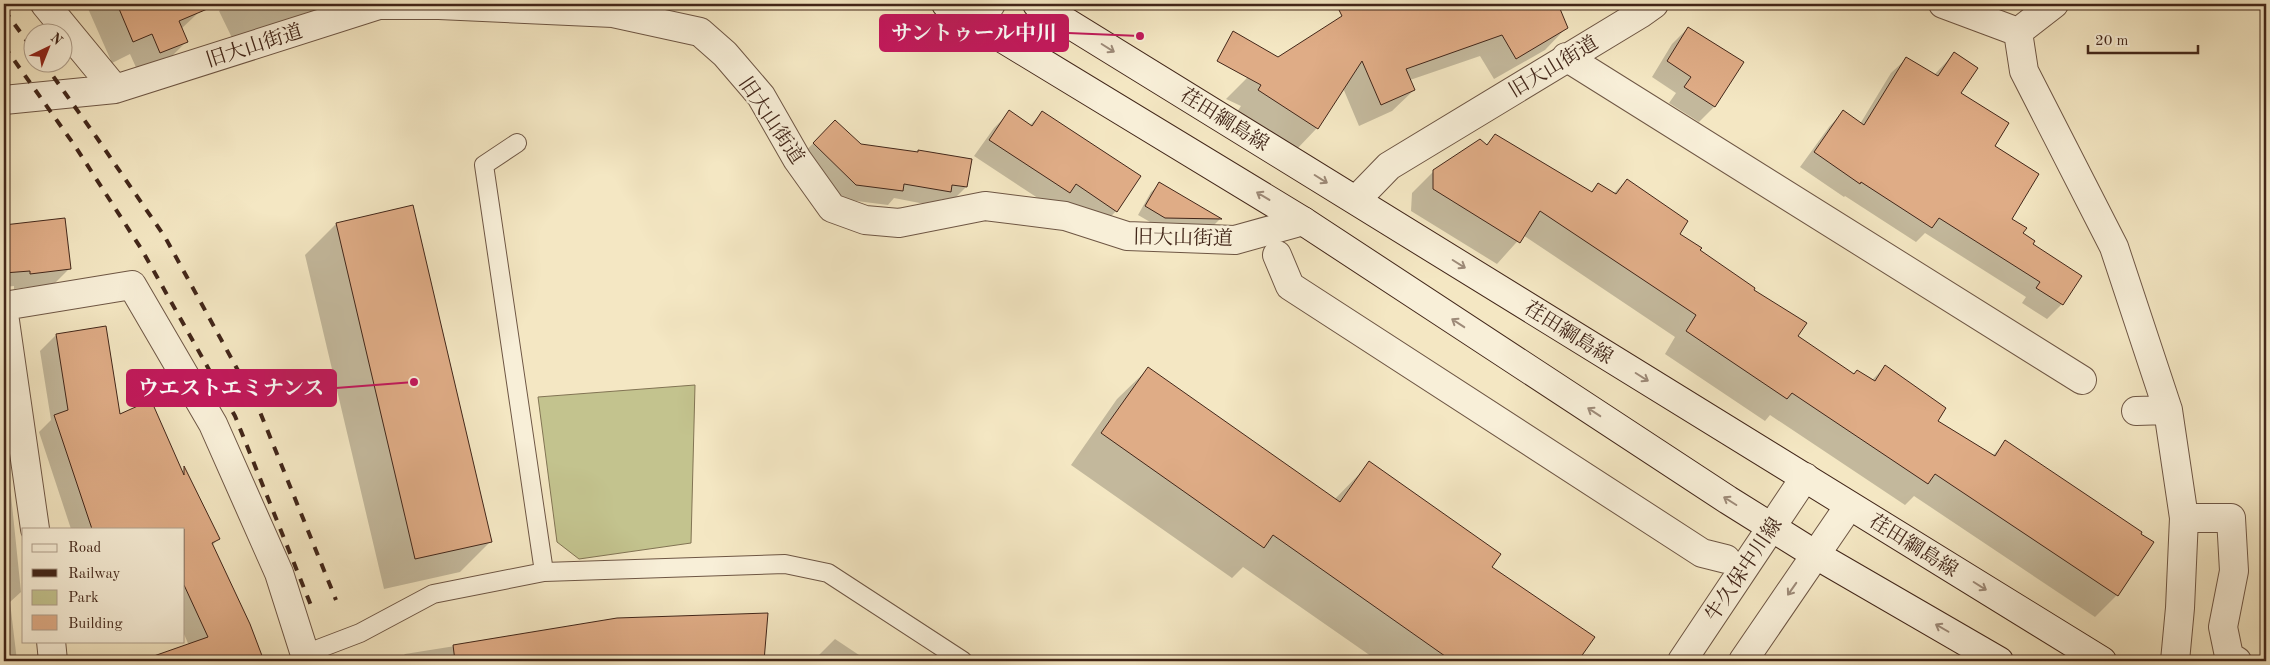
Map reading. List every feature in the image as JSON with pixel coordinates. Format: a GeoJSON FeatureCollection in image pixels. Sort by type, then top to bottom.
{"type":"FeatureCollection","features":[{"type":"Feature","properties":{"kind":"street"},"geometry":{"type":"LineString","coordinates":[[45,4],[114,89]]}},
{"type":"Feature","properties":{"kind":"street","name":"旧大山街道"},"geometry":{"type":"LineString","coordinates":[[4,100],[114,89],[379,4],[440,4],[613,13],[700,32],[725,54],[761,96],[797,159],[832,208],[865,220],[899,223],[985,206],[1065,216],[1127,236],[1235,240],[1302,221]]}},
{"type":"Feature","properties":{"kind":"street"},"geometry":{"type":"LineString","coordinates":[[946,4],[984,14],[1771,527],[1999,661]]}},
{"type":"Feature","properties":{"kind":"street","name":"荏田綱島線"},"geometry":{"type":"LineString","coordinates":[[1037,4],[2102,661]]}},
{"type":"Feature","properties":{"kind":"street","name":"旧大山街道"},"geometry":{"type":"LineString","coordinates":[[1356,200],[1389,166],[1654,4]]}},
{"type":"Feature","properties":{"kind":"street"},"geometry":{"type":"LineString","coordinates":[[1943,4],[2018,32]]}},
{"type":"Feature","properties":{"kind":"street"},"geometry":{"type":"LineString","coordinates":[[2018,32],[2054,4]]}},
{"type":"Feature","properties":{"kind":"street"},"geometry":{"type":"LineString","coordinates":[[2018,32],[2024,71],[2114,247],[2168,410],[2184,518],[2176,657]]}},
{"type":"Feature","properties":{"kind":"street"},"geometry":{"type":"LineString","coordinates":[[1566,57],[2082,380]]}},
{"type":"Feature","properties":{"kind":"street"},"geometry":{"type":"LineString","coordinates":[[1277,255],[1290,286],[1702,553],[1726,559]]}},
{"type":"Feature","properties":{"kind":"street"},"geometry":{"type":"LineString","coordinates":[[4,306],[132,285],[213,424],[279,573],[306,658]]}},
{"type":"Feature","properties":{"kind":"street"},"geometry":{"type":"LineString","coordinates":[[4,314],[34,528]]}},
{"type":"Feature","properties":{"kind":"street"},"geometry":{"type":"LineString","coordinates":[[2136,411],[2168,410]]}},
{"type":"Feature","properties":{"kind":"street","name":"牛久保中川線"},"geometry":{"type":"LineString","coordinates":[[1682,661],[1805,477]]}},
{"type":"Feature","properties":{"kind":"street"},"geometry":{"type":"LineString","coordinates":[[1743,661],[1849,506]]}},
{"type":"Feature","properties":{"kind":"street"},"geometry":{"type":"LineString","coordinates":[[2184,518],[2231,518],[2234,571],[2223,627],[2229,656],[2237,661]]}},
{"type":"Feature","properties":{"kind":"street"},"geometry":{"type":"LineString","coordinates":[[51,642],[54,661]]}},
{"type":"Feature","properties":{"kind":"lane"},"geometry":{"type":"LineString","coordinates":[[517,143],[484,165],[544,572]]}},
{"type":"Feature","properties":{"kind":"lane"},"geometry":{"type":"LineString","coordinates":[[306,658],[360,634],[433,594],[544,572],[785,564],[828,573],[963,661]]}},
{"type":"Feature","properties":{"kind":"green space"},"geometry":{"type":"Polygon","coordinates":[[[695,385],[691,543],[579,559],[557,542],[538,397],[695,385]]]}},
{"type":"Feature","properties":{"kind":"building"},"geometry":{"type":"Polygon","coordinates":[[[117,4],[219,4],[179,21],[188,42],[160,53],[152,34],[133,42],[117,4]]]}},
{"type":"Feature","properties":{"kind":"building"},"geometry":{"type":"Polygon","coordinates":[[[1336,4],[1558,4],[1568,28],[1516,59],[1502,35],[1406,69],[1415,90],[1381,105],[1362,61],[1318,129],[1258,90],[1261,85],[1217,61],[1233,31],[1278,57],[1342,16],[1336,4]]]}},
{"type":"Feature","properties":{"kind":"building"},"geometry":{"type":"Polygon","coordinates":[[[1688,27],[1744,62],[1715,107],[1684,87],[1691,77],[1667,61],[1688,27]]]}},
{"type":"Feature","properties":{"kind":"building"},"geometry":{"type":"Polygon","coordinates":[[[1954,52],[1978,68],[1961,93],[2009,123],[1995,146],[2039,174],[2012,219],[2027,228],[2023,233],[2035,241],[2033,244],[2082,276],[2063,305],[2036,288],[2040,282],[1939,218],[1932,228],[1861,182],[1860,184],[1814,152],[1843,110],[1864,125],[1906,57],[1938,76],[1954,52]]]}},
{"type":"Feature","properties":{"kind":"building"},"geometry":{"type":"Polygon","coordinates":[[[1009,110],[1032,126],[1042,111],[1141,176],[1117,212],[1076,184],[1070,193],[989,140],[1009,110]]]}},
{"type":"Feature","properties":{"kind":"building"},"geometry":{"type":"Polygon","coordinates":[[[835,120],[861,144],[918,152],[918,150],[972,159],[967,187],[952,185],[951,192],[904,184],[903,191],[856,185],[813,143],[835,120]]]}},
{"type":"Feature","properties":{"kind":"building"},"geometry":{"type":"Polygon","coordinates":[[[1495,134],[1592,192],[1598,183],[1616,194],[1627,179],[1688,221],[1680,234],[1702,248],[1700,250],[1755,288],[1754,290],[1807,323],[1798,336],[1854,374],[1857,370],[1875,381],[1885,365],[1946,408],[1938,421],[1995,456],[2005,440],[2142,532],[2141,534],[2154,542],[2118,596],[1935,474],[1928,484],[1792,393],[1787,399],[1686,331],[1696,315],[1540,211],[1520,243],[1433,189],[1433,170],[1480,139],[1487,145],[1495,134]]]}},
{"type":"Feature","properties":{"kind":"building"},"geometry":{"type":"Polygon","coordinates":[[[1159,182],[1222,219],[1165,218],[1145,206],[1159,182]]]}},
{"type":"Feature","properties":{"kind":"building"},"geometry":{"type":"Polygon","coordinates":[[[413,205],[492,542],[415,559],[336,223],[413,205]]]}},
{"type":"Feature","properties":{"kind":"building"},"geometry":{"type":"Polygon","coordinates":[[[65,218],[71,269],[30,274],[30,271],[4,273],[4,225],[65,218]]]}},
{"type":"Feature","properties":{"kind":"building"},"geometry":{"type":"Polygon","coordinates":[[[106,326],[120,414],[151,400],[184,475],[184,466],[220,539],[212,543],[250,624],[264,661],[151,661],[151,657],[208,637],[185,587],[185,528],[92,528],[54,415],[68,410],[56,334],[106,326]]]}},
{"type":"Feature","properties":{"kind":"building"},"geometry":{"type":"Polygon","coordinates":[[[1148,367],[1340,502],[1369,461],[1501,554],[1492,567],[1595,637],[1578,661],[1452,661],[1273,535],[1264,548],[1101,433],[1148,367]]]}},
{"type":"Feature","properties":{"kind":"building"},"geometry":{"type":"Polygon","coordinates":[[[768,613],[764,661],[455,661],[453,645],[617,618],[768,613]]]}},
{"type":"Feature","properties":{"kind":"railway"},"geometry":{"type":"LineString","coordinates":[[4,10],[22,34]]}},
{"type":"Feature","properties":{"kind":"railway"},"geometry":{"type":"LineString","coordinates":[[4,46],[75,146],[142,250],[235,416],[312,608]]}},
{"type":"Feature","properties":{"kind":"railway"},"geometry":{"type":"LineString","coordinates":[[50,72],[165,237],[258,407],[336,600]]}},
{"type":"Feature","properties":{"kind":"place","name":"サントゥール中川"},"geometry":{"type":"Point","coordinates":[1140,36]}},
{"type":"Feature","properties":{"kind":"place","name":"ウエストエミナンス"},"geometry":{"type":"Point","coordinates":[414,382]}}]}
